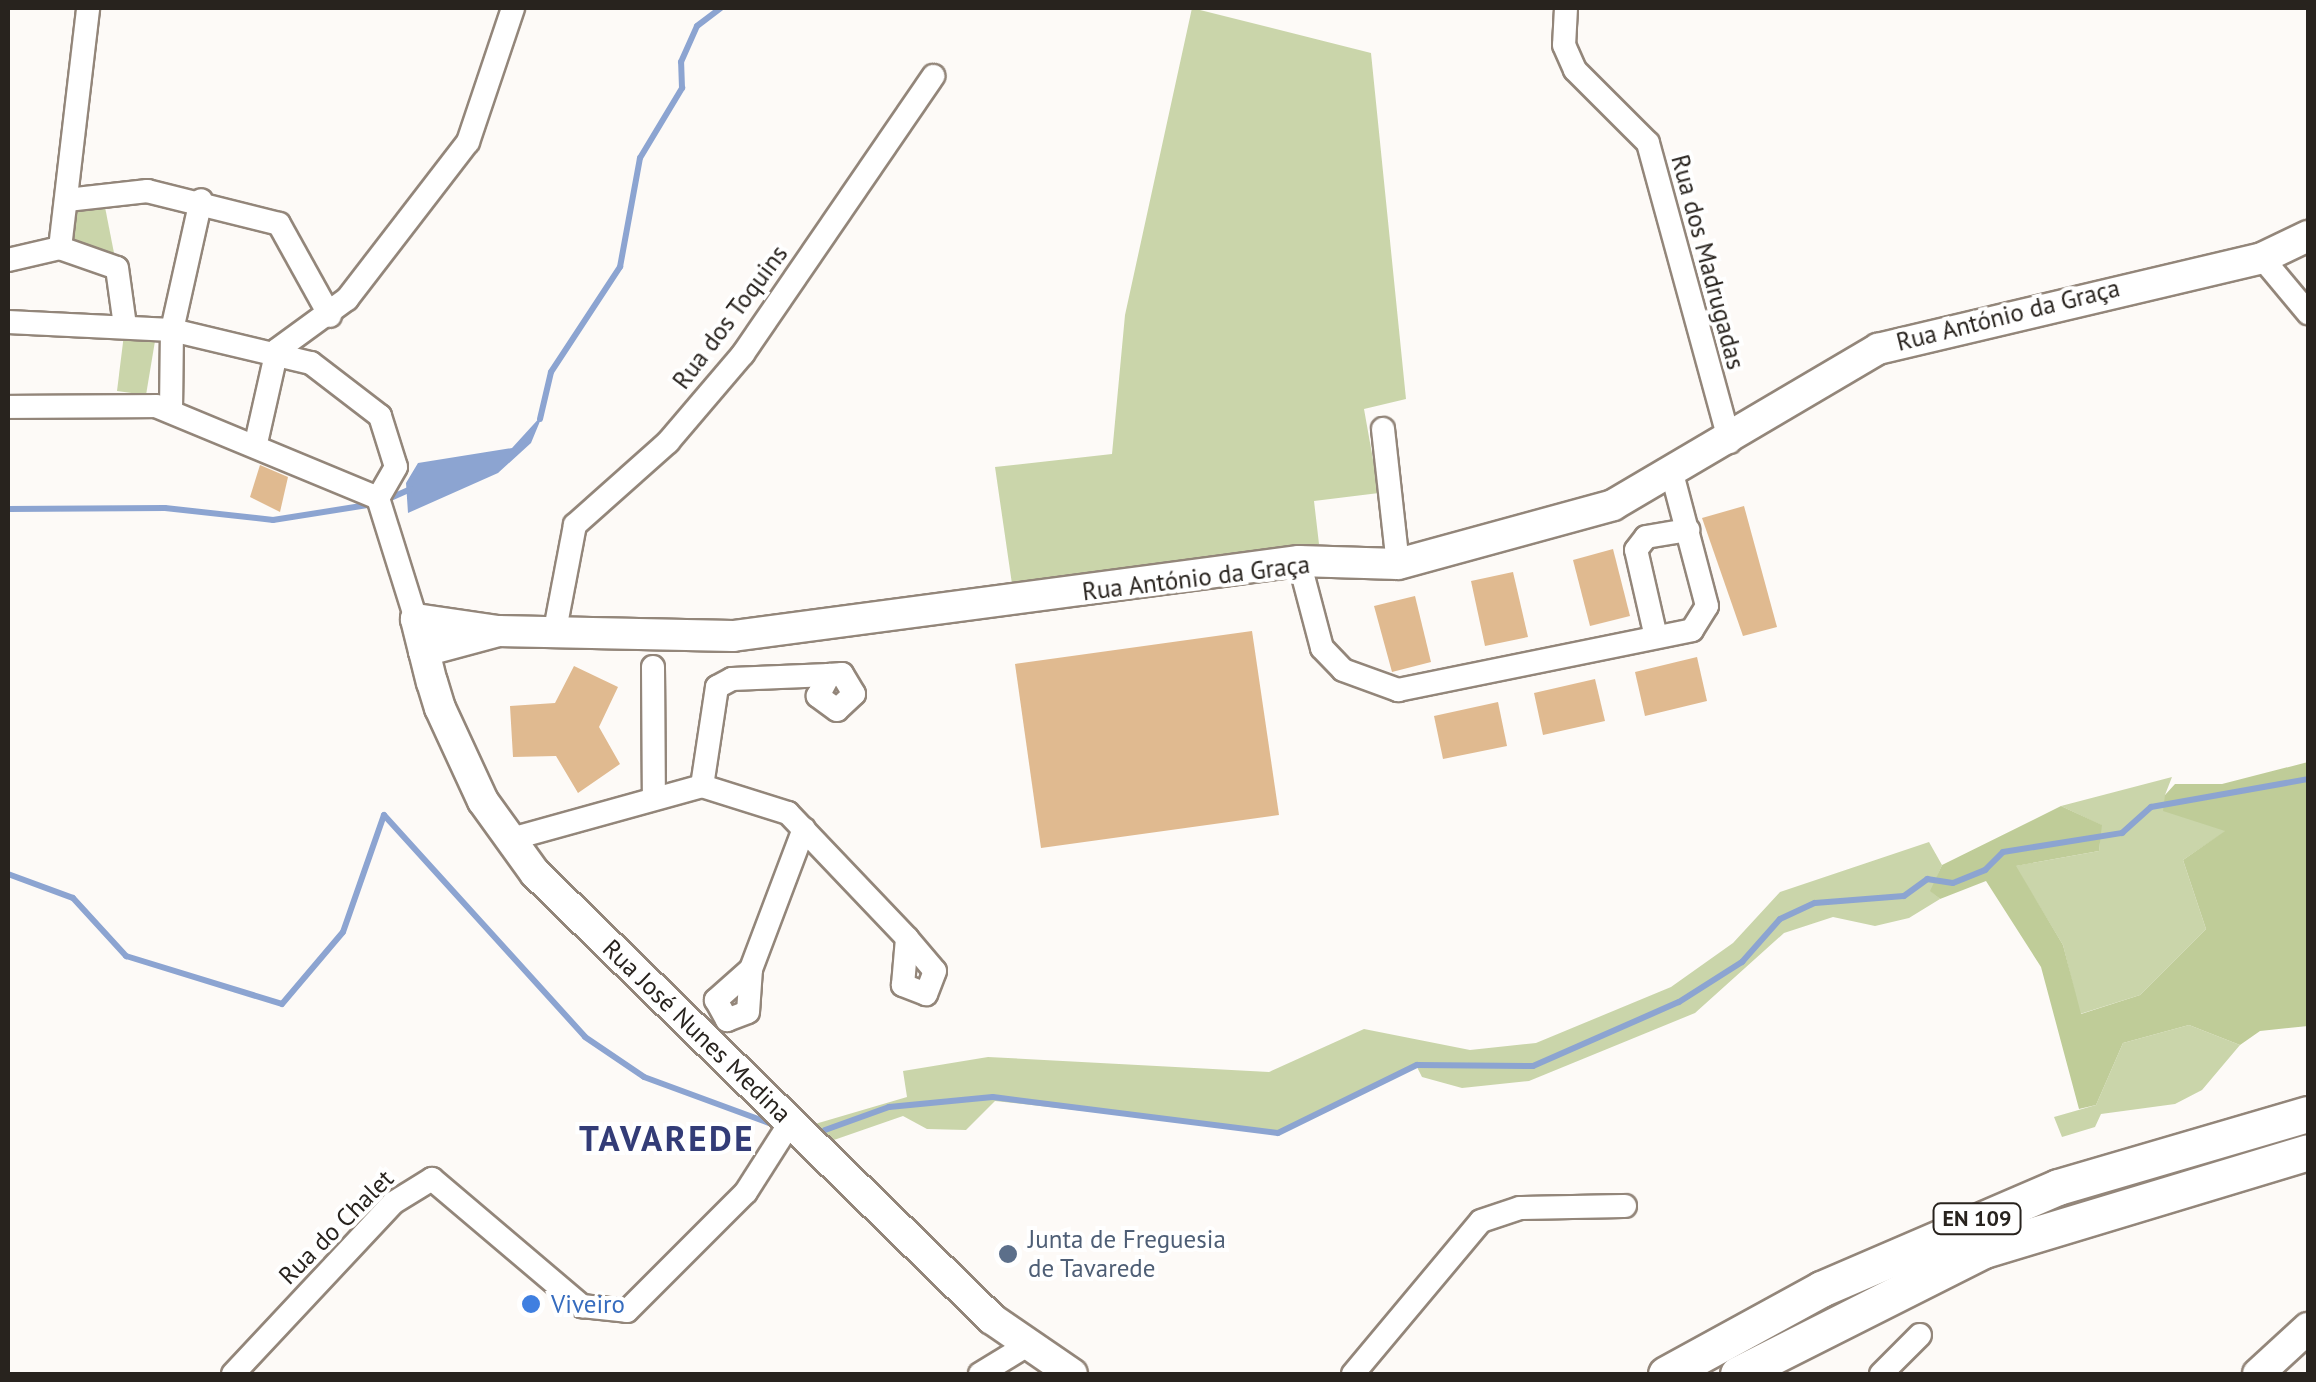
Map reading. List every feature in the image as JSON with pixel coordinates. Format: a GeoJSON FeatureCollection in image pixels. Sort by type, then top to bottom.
{"type":"FeatureCollection","features":[{"type":"Feature","properties":{"kind":"main road","name":"EN 109"},"geometry":{"type":"LineString","coordinates":[[1666,1374],[1821,1289],[2024,1200],[2308,1114]]}},
{"type":"Feature","properties":{"kind":"main road","name":"EN 109"},"geometry":{"type":"LineString","coordinates":[[1738,1374],[1984,1250],[2308,1152]]}},
{"type":"Feature","properties":{"kind":"street"},"geometry":{"type":"LineString","coordinates":[[60,248],[88,8]]}},
{"type":"Feature","properties":{"kind":"street"},"geometry":{"type":"LineString","coordinates":[[256,443],[277,350],[330,316],[468,142],[514,8]]}},
{"type":"Feature","properties":{"kind":"street","name":"Rua dos Madrugadas"},"geometry":{"type":"LineString","coordinates":[[1566,8],[1575,70],[1648,143],[1730,442]]}},
{"type":"Feature","properties":{"kind":"street","name":"Rua dos Toquins"},"geometry":{"type":"LineString","coordinates":[[554,635],[575,525],[655,455],[743,354],[933,76]]}},
{"type":"Feature","properties":{"kind":"street"},"geometry":{"type":"LineString","coordinates":[[67,200],[147,191],[201,200],[279,224],[330,316]]}},
{"type":"Feature","properties":{"kind":"street"},"geometry":{"type":"LineString","coordinates":[[171,410],[172,330],[201,200]]}},
{"type":"Feature","properties":{"kind":"street","name":"Rua António da Graça"},"geometry":{"type":"LineString","coordinates":[[416,619],[554,635],[825,628],[1298,561],[1398,564],[1550,528],[1674,477],[1730,442],[1778,402],[1878,348],[2262,258],[2308,236]]}},
{"type":"Feature","properties":{"kind":"street"},"geometry":{"type":"LineString","coordinates":[[8,260],[60,248],[117,268],[125,326]]}},
{"type":"Feature","properties":{"kind":"street"},"geometry":{"type":"LineString","coordinates":[[2262,258],[2308,314]]}},
{"type":"Feature","properties":{"kind":"street"},"geometry":{"type":"LineString","coordinates":[[8,322],[172,330],[277,350],[339,379],[380,416],[396,467],[378,498],[416,619]]}},
{"type":"Feature","properties":{"kind":"street"},"geometry":{"type":"LineString","coordinates":[[8,406],[52,400],[171,410],[378,498]]}},
{"type":"Feature","properties":{"kind":"street"},"geometry":{"type":"LineString","coordinates":[[1382,429],[1398,564]]}},
{"type":"Feature","properties":{"kind":"street"},"geometry":{"type":"LineString","coordinates":[[1298,561],[1322,648],[1342,670],[1398,690],[1656,637],[1705,619],[1674,477]]}},
{"type":"Feature","properties":{"kind":"street"},"geometry":{"type":"LineString","coordinates":[[1656,637],[1636,550],[1646,537],[1688,530]]}},
{"type":"Feature","properties":{"kind":"street","name":"Rua José Nunes Medina"},"geometry":{"type":"LineString","coordinates":[[416,619],[424,652],[483,801],[511,840],[790,1123],[1024,1347],[1072,1374]]}},
{"type":"Feature","properties":{"kind":"street","name":"Rua António da Graça"},"geometry":{"type":"LineString","coordinates":[[424,652],[498,631]]}},
{"type":"Feature","properties":{"kind":"street"},"geometry":{"type":"LineString","coordinates":[[653,667],[654,795]]}},
{"type":"Feature","properties":{"kind":"street"},"geometry":{"type":"LineString","coordinates":[[702,786],[717,687],[829,674]]}},
{"type":"Feature","properties":{"kind":"street"},"geometry":{"type":"LineString","coordinates":[[511,840],[654,795],[702,786],[773,804],[804,829],[907,938]]}},
{"type":"Feature","properties":{"kind":"street"},"geometry":{"type":"LineString","coordinates":[[750,969],[804,829]]}},
{"type":"Feature","properties":{"kind":"street","name":"Rua do Chalet"},"geometry":{"type":"LineString","coordinates":[[233,1374],[393,1202],[432,1179],[582,1306],[627,1311],[746,1192],[790,1123]]}},
{"type":"Feature","properties":{"kind":"street"},"geometry":{"type":"LineString","coordinates":[[1353,1374],[1481,1221],[1520,1208],[1624,1206]]}},
{"type":"Feature","properties":{"kind":"street"},"geometry":{"type":"LineString","coordinates":[[2258,1374],[2308,1328]]}},
{"type":"Feature","properties":{"kind":"street"},"geometry":{"type":"LineString","coordinates":[[1881,1374],[1920,1335]]}},
{"type":"Feature","properties":{"kind":"street"},"geometry":{"type":"LineString","coordinates":[[980,1374],[1024,1347]]}},
{"type":"Feature","properties":{"kind":"green space"},"geometry":{"type":"Polygon","coordinates":[[[1192,8],[1371,53],[1406,399],[1364,409],[1379,493],[1314,501],[1319,544],[1012,584],[995,467],[1112,454],[1125,315],[1192,8]]]}},
{"type":"Feature","properties":{"kind":"green space"},"geometry":{"type":"Polygon","coordinates":[[[67,200],[104,202],[114,253],[60,248],[67,200]]]}},
{"type":"Feature","properties":{"kind":"green space"},"geometry":{"type":"Polygon","coordinates":[[[125,326],[157,329],[146,395],[117,391],[125,326]]]}},
{"type":"Feature","properties":{"kind":"green space"},"geometry":{"type":"Polygon","coordinates":[[[2308,762],[2308,1026],[2260,1031],[2240,1045],[2189,1025],[2123,1043],[2096,1105],[2079,1109],[2041,967],[1986,881],[1940,899],[1930,891],[1942,865],[2061,806],[2102,825],[2099,851],[2016,866],[2063,945],[2081,1014],[2140,995],[2206,929],[2183,860],[2225,831],[2163,811],[2165,795],[2175,784],[2222,784],[2308,762]]]}},
{"type":"Feature","properties":{"kind":"green space"},"geometry":{"type":"Polygon","coordinates":[[[2172,777],[2165,795],[2226,831],[2183,860],[2206,929],[2140,995],[2080,1014],[2063,945],[2015,866],[2099,851],[2101,825],[2061,806],[2172,777]]]}},
{"type":"Feature","properties":{"kind":"green space"},"geometry":{"type":"Polygon","coordinates":[[[1929,842],[1942,865],[1931,891],[1940,899],[1909,918],[1875,926],[1833,917],[1784,933],[1695,1013],[1529,1081],[1462,1088],[1422,1077],[1416,1065],[1278,1133],[995,1101],[966,1130],[927,1129],[903,1116],[831,1141],[815,1124],[907,1097],[903,1071],[988,1057],[1269,1072],[1364,1029],[1470,1050],[1536,1043],[1671,987],[1733,943],[1780,892],[1929,842]]]}},
{"type":"Feature","properties":{"kind":"green space"},"geometry":{"type":"Polygon","coordinates":[[[2189,1025],[2240,1045],[2202,1090],[2175,1104],[2101,1114],[2095,1127],[2062,1137],[2054,1117],[2096,1105],[2123,1043],[2189,1025]]]}},
{"type":"Feature","properties":{"kind":"water"},"geometry":{"type":"Polygon","coordinates":[[[543,414],[531,443],[498,473],[408,513],[406,483],[418,463],[512,448],[543,414]]]}},
{"type":"Feature","properties":{"kind":"building"},"geometry":{"type":"Polygon","coordinates":[[[260,465],[288,477],[280,512],[250,497],[260,465]]]}},
{"type":"Feature","properties":{"kind":"building"},"geometry":{"type":"Polygon","coordinates":[[[1744,506],[1777,627],[1743,636],[1702,518],[1744,506]]]}},
{"type":"Feature","properties":{"kind":"building"},"geometry":{"type":"Polygon","coordinates":[[[1613,549],[1630,616],[1590,626],[1573,560],[1613,549]]]}},
{"type":"Feature","properties":{"kind":"building"},"geometry":{"type":"Polygon","coordinates":[[[1513,572],[1528,637],[1485,646],[1471,581],[1513,572]]]}},
{"type":"Feature","properties":{"kind":"building"},"geometry":{"type":"Polygon","coordinates":[[[1415,596],[1431,662],[1392,672],[1374,606],[1415,596]]]}},
{"type":"Feature","properties":{"kind":"building"},"geometry":{"type":"Polygon","coordinates":[[[1252,631],[1279,815],[1041,848],[1015,664],[1252,631]]]}},
{"type":"Feature","properties":{"kind":"building"},"geometry":{"type":"Polygon","coordinates":[[[1697,657],[1707,701],[1645,716],[1635,672],[1697,657]]]}},
{"type":"Feature","properties":{"kind":"building"},"geometry":{"type":"Polygon","coordinates":[[[574,666],[618,687],[599,727],[620,764],[578,793],[556,756],[513,757],[510,706],[555,703],[574,666]]]}},
{"type":"Feature","properties":{"kind":"building"},"geometry":{"type":"Polygon","coordinates":[[[1595,679],[1605,721],[1543,735],[1534,693],[1595,679]]]}},
{"type":"Feature","properties":{"kind":"building"},"geometry":{"type":"Polygon","coordinates":[[[1498,702],[1507,746],[1443,759],[1434,716],[1498,702]]]}},
{"type":"Feature","properties":{"kind":"waterway"},"geometry":{"type":"LineString","coordinates":[[540,419],[551,372],[620,267],[640,158],[682,88],[681,62],[697,26],[721,8]]}},
{"type":"Feature","properties":{"kind":"waterway"},"geometry":{"type":"LineString","coordinates":[[386,500],[411,489]]}},
{"type":"Feature","properties":{"kind":"waterway"},"geometry":{"type":"LineString","coordinates":[[8,509],[165,508],[273,520],[374,504]]}},
{"type":"Feature","properties":{"kind":"waterway"},"geometry":{"type":"LineString","coordinates":[[825,1130],[889,1107],[993,1097],[1278,1133],[1417,1065],[1533,1066],[1679,1002],[1742,962],[1780,919],[1815,903],[1904,896],[1927,879],[1953,883],[1985,870],[2003,852],[2122,833],[2151,807],[2308,779]]}},
{"type":"Feature","properties":{"kind":"waterway"},"geometry":{"type":"LineString","coordinates":[[8,874],[73,898],[126,956],[282,1004],[343,932],[384,815],[585,1037],[644,1077],[769,1123]]}},
{"type":"Feature","properties":{"kind":"place","name":"Junta de Freguesia de Tavarede"},"geometry":{"type":"Point","coordinates":[1008,1254]}},
{"type":"Feature","properties":{"kind":"place","name":"Viveiro"},"geometry":{"type":"Point","coordinates":[531,1304]}},
{"type":"Feature","properties":{"kind":"district","name":"TAVAREDE"},"geometry":{"type":"Point","coordinates":[667,1138]}}]}
